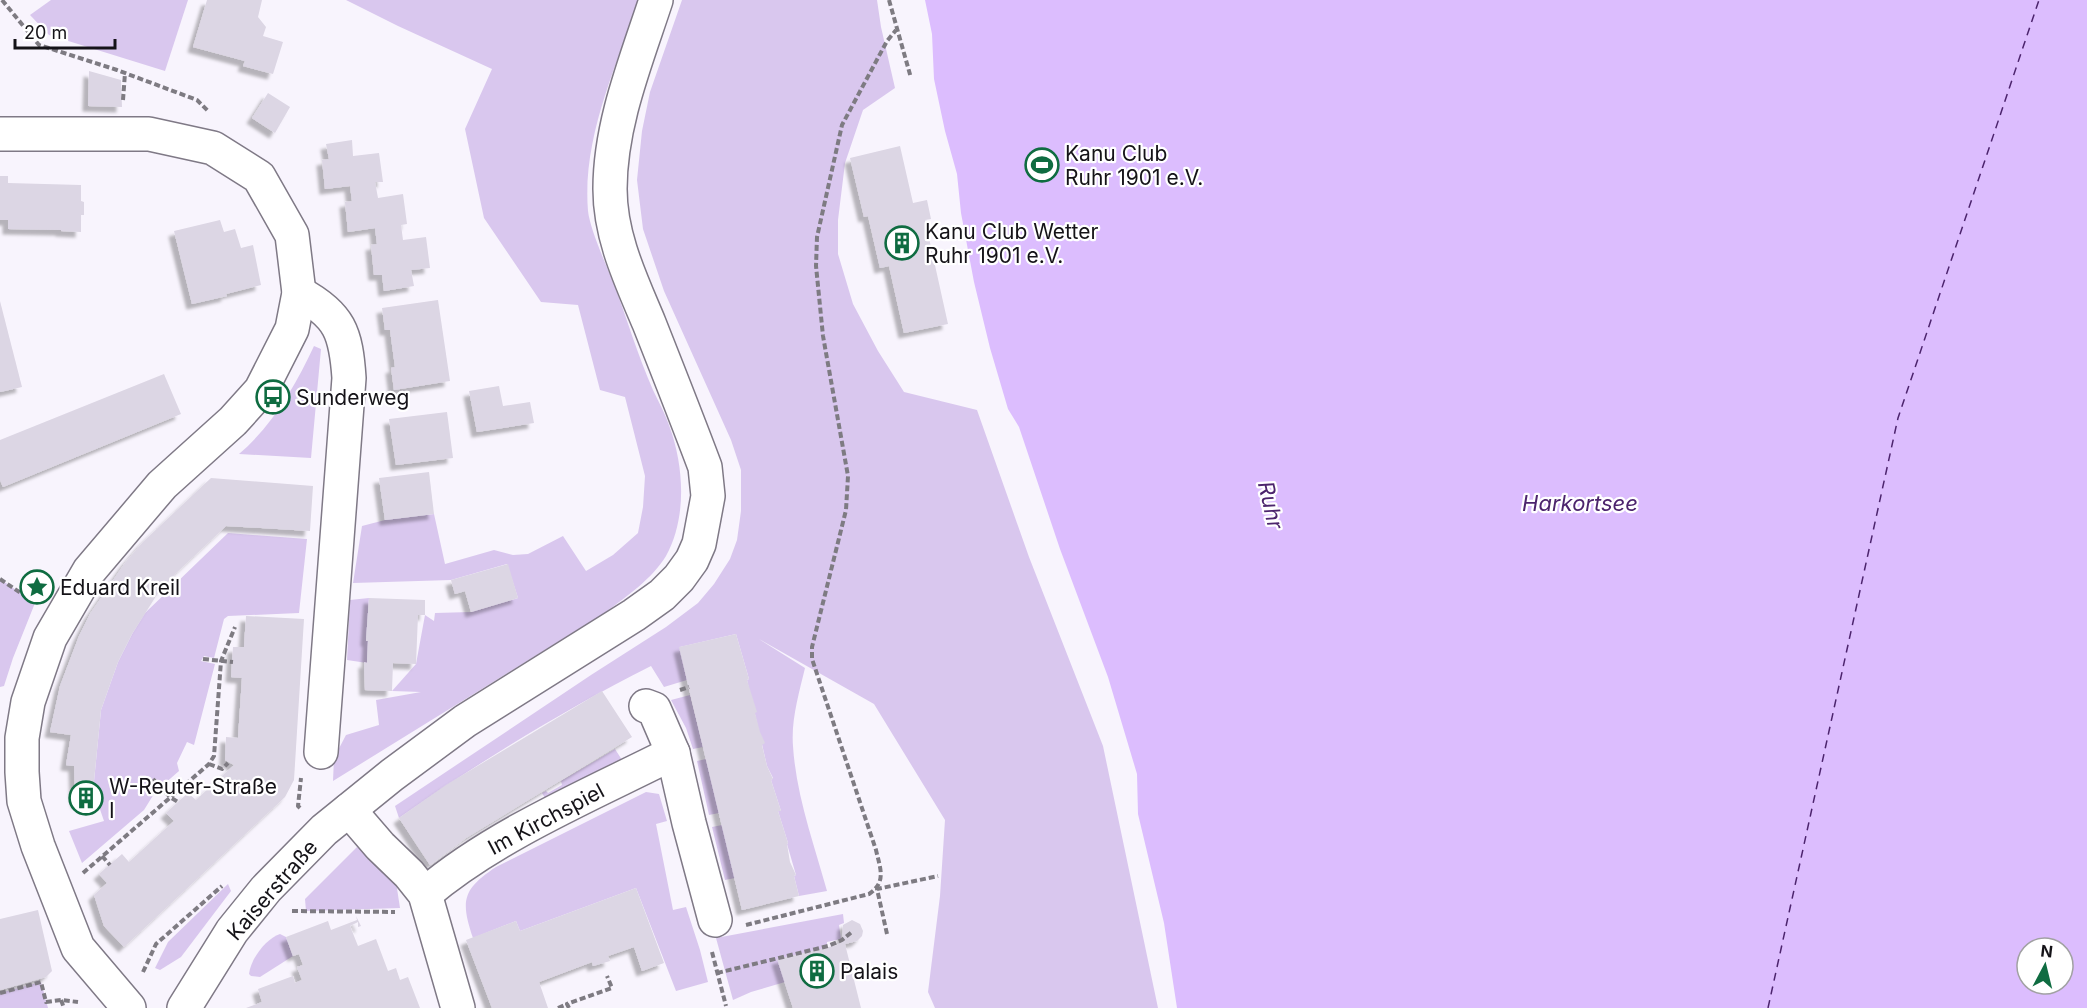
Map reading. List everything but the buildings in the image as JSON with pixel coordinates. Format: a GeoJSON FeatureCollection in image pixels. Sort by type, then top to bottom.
{"type":"FeatureCollection","features":[{"type":"Feature","properties":{"kind":"street","name":"Kaiserstraße"},"geometry":{"type":"LineString","coordinates":[[184,1008],[232,931],[256,901],[337,820],[465,721],[662,595],[679,578],[692,560],[699,544],[708,496],[705,467],[624,265],[612,221],[610,201],[611,163],[616,131],[632,72],[656,0]]}},
{"type":"Feature","properties":{"kind":"street"},"geometry":{"type":"LineString","coordinates":[[0,134],[149,134],[213,148],[259,177],[292,235],[299,293],[292,329],[261,390],[232,422],[162,485],[89,571],[50,638],[28,702],[22,738],[24,801],[38,846],[78,948],[128,1007]]}},
{"type":"Feature","properties":{"kind":"street"},"geometry":{"type":"LineString","coordinates":[[299,293],[320,304],[336,321],[347,348],[349,378],[321,752]]}},
{"type":"Feature","properties":{"kind":"street"},"geometry":{"type":"LineString","coordinates":[[646,706],[654,709],[673,753],[715,920]]}},
{"type":"Feature","properties":{"kind":"street","name":"Im Kirchspiel"},"geometry":{"type":"LineString","coordinates":[[428,904],[451,872],[538,821],[673,753]]}},
{"type":"Feature","properties":{"kind":"street"},"geometry":{"type":"LineString","coordinates":[[337,820],[380,846],[409,874],[428,904],[458,1008]]}},
{"type":"Feature","properties":{"kind":"path"},"geometry":{"type":"LineString","coordinates":[[2,0],[39,45],[161,86]]}},
{"type":"Feature","properties":{"kind":"path"},"geometry":{"type":"LineString","coordinates":[[889,0],[910,78]]}},
{"type":"Feature","properties":{"kind":"path"},"geometry":{"type":"LineString","coordinates":[[887,934],[877,889],[881,871],[876,850],[812,659],[812,647],[846,510],[848,476],[823,336],[816,256],[817,237],[842,125],[887,41],[896,30]]}},
{"type":"Feature","properties":{"kind":"path"},"geometry":{"type":"LineString","coordinates":[[122,108],[125,73]]}},
{"type":"Feature","properties":{"kind":"path"},"geometry":{"type":"LineString","coordinates":[[57,895],[209,764],[214,756],[221,662],[235,627]]}},
{"type":"Feature","properties":{"kind":"path"},"geometry":{"type":"LineString","coordinates":[[203,659],[233,662]]}},
{"type":"Feature","properties":{"kind":"path"},"geometry":{"type":"LineString","coordinates":[[321,752],[303,753],[298,806],[337,820]]}},
{"type":"Feature","properties":{"kind":"path"},"geometry":{"type":"LineString","coordinates":[[209,764],[222,769],[228,763]]}},
{"type":"Feature","properties":{"kind":"path"},"geometry":{"type":"LineString","coordinates":[[153,780],[178,802]]}},
{"type":"Feature","properties":{"kind":"path"},"geometry":{"type":"LineString","coordinates":[[102,856],[110,865]]}},
{"type":"Feature","properties":{"kind":"path"},"geometry":{"type":"LineString","coordinates":[[715,920],[728,927],[736,927],[869,894],[877,889],[938,876]]}},
{"type":"Feature","properties":{"kind":"path"},"geometry":{"type":"LineString","coordinates":[[46,1002],[61,1000],[128,1007],[156,944],[226,882],[256,901],[360,910],[428,904]]}},
{"type":"Feature","properties":{"kind":"path"},"geometry":{"type":"LineString","coordinates":[[726,1006],[717,973],[828,946],[842,940],[853,931]]}},
{"type":"Feature","properties":{"kind":"path"},"geometry":{"type":"LineString","coordinates":[[556,1007],[568,1006],[612,988],[607,976]]}},
{"type":"Feature","properties":{"kind":"path"},"geometry":{"type":"LineString","coordinates":[[0,993],[41,982],[48,1008]]}},
{"type":"Feature","properties":{"kind":"path"},"geometry":{"type":"LineString","coordinates":[[61,1000],[64,1008]]}},
{"type":"Feature","properties":{"kind":"shaded area"},"geometry":{"type":"Polygon","coordinates":[[[51,0],[188,0],[165,71],[49,35],[30,15],[51,0]]]}},
{"type":"Feature","properties":{"kind":"shaded area"},"geometry":{"type":"Polygon","coordinates":[[[346,0],[639,0],[611,77],[595,130],[590,157],[588,211],[595,237],[642,364],[675,443],[681,492],[673,541],[666,556],[639,587],[606,612],[333,781],[334,758],[346,735],[379,725],[376,700],[421,692],[392,691],[416,664],[425,615],[434,621],[435,613],[471,612],[518,598],[507,564],[451,580],[353,583],[362,526],[385,520],[434,514],[445,564],[494,550],[513,555],[528,554],[563,536],[586,571],[613,555],[638,533],[645,476],[625,397],[600,390],[578,305],[541,302],[484,218],[465,129],[492,69],[346,0]]]}},
{"type":"Feature","properties":{"kind":"shaded area"},"geometry":{"type":"Polygon","coordinates":[[[682,0],[877,0],[895,88],[863,110],[845,163],[838,220],[838,254],[853,304],[878,351],[904,392],[977,410],[1029,557],[1103,746],[1158,1008],[935,1008],[928,992],[940,896],[945,820],[874,704],[759,639],[805,668],[793,726],[793,746],[806,819],[827,891],[799,896],[794,876],[796,875],[778,811],[781,811],[771,780],[773,778],[767,766],[747,680],[749,679],[736,634],[680,647],[687,680],[664,687],[651,666],[586,700],[522,738],[399,818],[395,806],[666,627],[698,603],[730,559],[737,540],[741,511],[741,470],[731,440],[664,291],[643,229],[637,180],[642,131],[650,92],[682,0]]]}},
{"type":"Feature","properties":{"kind":"shaded area"},"geometry":{"type":"Polygon","coordinates":[[[314,346],[321,349],[311,458],[239,454],[262,431],[282,404],[314,346]]]}},
{"type":"Feature","properties":{"kind":"shaded area"},"geometry":{"type":"Polygon","coordinates":[[[228,533],[307,539],[299,613],[228,616],[224,619],[214,658],[204,656],[201,661],[215,664],[194,745],[187,742],[177,763],[179,771],[163,785],[156,779],[152,782],[157,789],[144,810],[82,863],[69,831],[104,821],[94,792],[94,781],[101,710],[118,662],[145,613],[228,533]]]}},
{"type":"Feature","properties":{"kind":"shaded area"},"geometry":{"type":"Polygon","coordinates":[[[0,579],[35,603],[4,686],[0,687],[0,579]]]}},
{"type":"Feature","properties":{"kind":"shaded area"},"geometry":{"type":"Polygon","coordinates":[[[369,598],[367,663],[347,660],[350,600],[369,598]]]}},
{"type":"Feature","properties":{"kind":"shaded area"},"geometry":{"type":"Polygon","coordinates":[[[690,695],[703,747],[693,749],[686,728],[671,700],[690,695]]]}},
{"type":"Feature","properties":{"kind":"shaded area"},"geometry":{"type":"Polygon","coordinates":[[[615,749],[622,760],[545,798],[542,793],[546,791],[548,793],[562,785],[561,781],[615,749]]]}},
{"type":"Feature","properties":{"kind":"shaded area"},"geometry":{"type":"Polygon","coordinates":[[[706,759],[719,813],[709,815],[697,761],[706,759]]]}},
{"type":"Feature","properties":{"kind":"shaded area"},"geometry":{"type":"Polygon","coordinates":[[[646,792],[659,794],[667,821],[656,824],[673,910],[686,907],[708,982],[676,991],[636,888],[520,931],[516,921],[473,938],[466,914],[467,897],[471,889],[485,875],[496,867],[646,792]]]}},
{"type":"Feature","properties":{"kind":"shaded area"},"geometry":{"type":"Polygon","coordinates":[[[722,825],[735,878],[725,880],[712,827],[722,825]]]}},
{"type":"Feature","properties":{"kind":"shaded area"},"geometry":{"type":"Polygon","coordinates":[[[357,847],[396,882],[400,908],[306,911],[305,899],[357,847]]]}},
{"type":"Feature","properties":{"kind":"shaded area"},"geometry":{"type":"Polygon","coordinates":[[[228,884],[231,891],[181,957],[160,970],[155,968],[168,942],[228,884]]]}},
{"type":"Feature","properties":{"kind":"shaded area"},"geometry":{"type":"Polygon","coordinates":[[[843,914],[844,923],[839,925],[841,939],[827,942],[827,948],[785,982],[733,1000],[716,938],[843,914]]]}},
{"type":"Feature","properties":{"kind":"shaded area"},"geometry":{"type":"Polygon","coordinates":[[[280,934],[286,937],[293,956],[260,977],[251,976],[250,968],[256,956],[270,940],[280,934]]]}},
{"type":"Feature","properties":{"kind":"shaded area"},"geometry":{"type":"Polygon","coordinates":[[[41,982],[48,1008],[0,1008],[0,993],[41,982]]]}},
{"type":"Feature","properties":{"kind":"water","name":"Harkortsee"},"geometry":{"type":"Polygon","coordinates":[[[925,0],[2087,0],[2087,1008],[1177,1008],[1164,923],[1138,814],[1137,774],[1108,677],[1060,549],[1019,427],[1008,409],[990,348],[974,282],[961,213],[957,174],[934,79],[932,34],[925,0]]]}},
{"type":"Feature","properties":{"kind":"ferry route"},"geometry":{"type":"LineString","coordinates":[[1768,1008],[1898,418],[2039,0]]}},
{"type":"Feature","properties":{"kind":"place","name":"Kanu Club Ruhr 1901 e.V."},"geometry":{"type":"Point","coordinates":[1042,165]}},
{"type":"Feature","properties":{"kind":"place","name":"Kanu Club Wetter Ruhr 1901 e.V."},"geometry":{"type":"Point","coordinates":[902,243]}},
{"type":"Feature","properties":{"kind":"place","name":"Sunderweg"},"geometry":{"type":"Point","coordinates":[273,397]}},
{"type":"Feature","properties":{"kind":"place","name":"Eduard Kreil"},"geometry":{"type":"Point","coordinates":[37,587]}},
{"type":"Feature","properties":{"kind":"place","name":"W-Reuter-Straße I"},"geometry":{"type":"Point","coordinates":[86,798]}},
{"type":"Feature","properties":{"kind":"place","name":"Palais"},"geometry":{"type":"Point","coordinates":[817,971]}},
{"type":"Feature","properties":{"kind":"water label","name":"Ruhr"},"geometry":{"type":"Point","coordinates":[1271,505]}}]}
